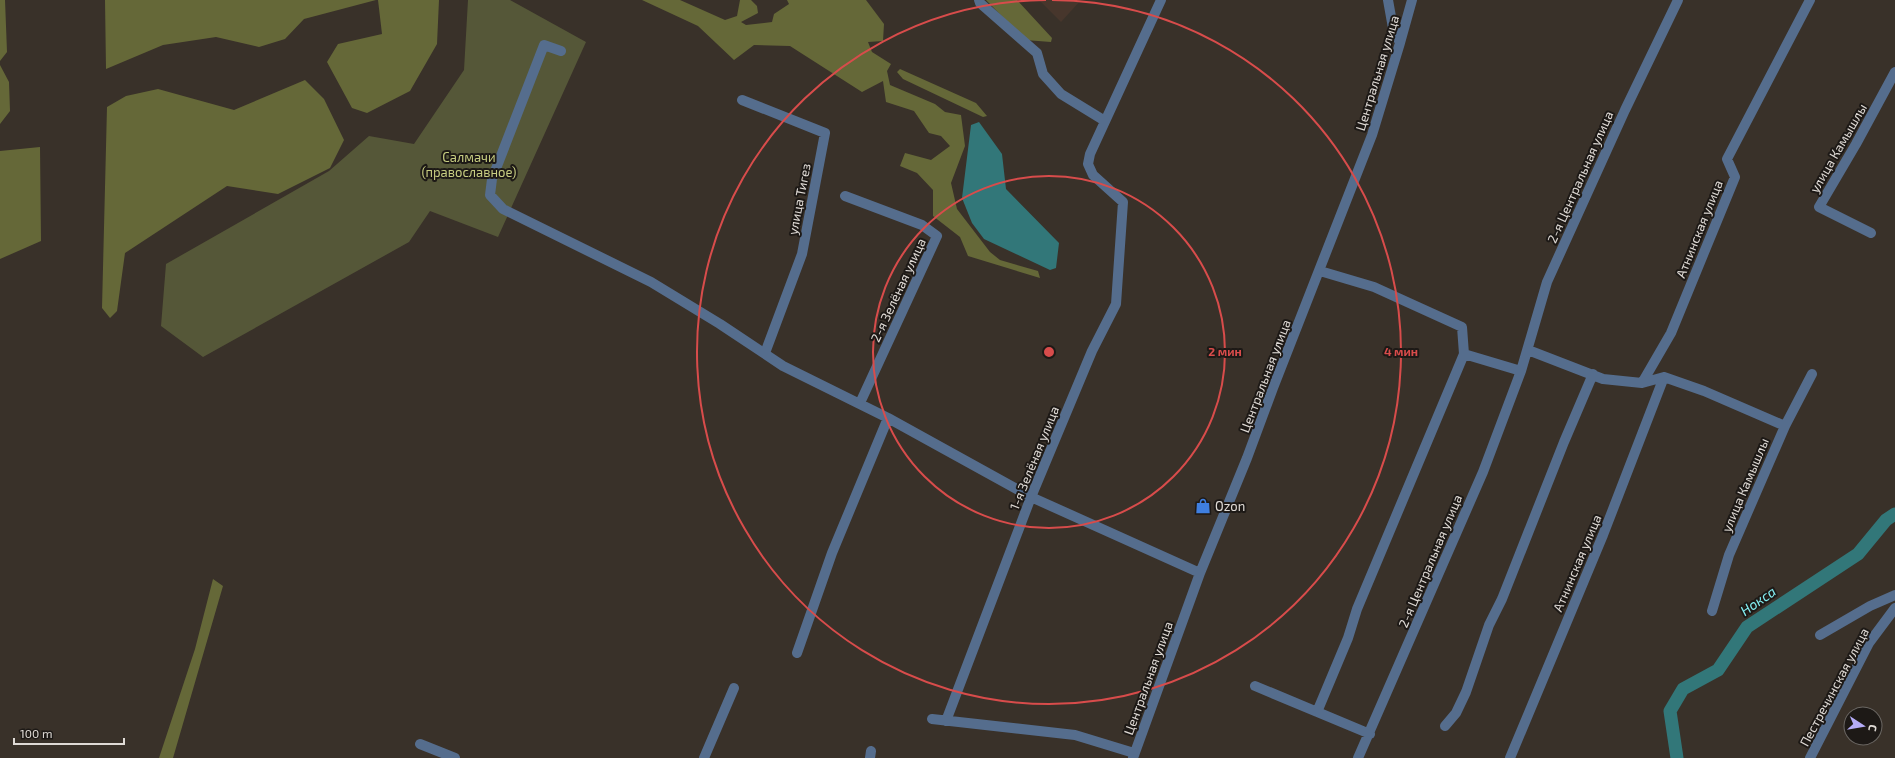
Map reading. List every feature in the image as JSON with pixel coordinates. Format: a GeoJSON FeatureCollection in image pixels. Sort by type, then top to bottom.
{"type":"FeatureCollection","features":[{"type":"Feature","properties":{"kind":"street"},"geometry":{"type":"LineString","coordinates":[[979,0],[980,3],[1037,53],[1043,74],[1061,94],[1105,121],[1161,0]]}},
{"type":"Feature","properties":{"kind":"street"},"geometry":{"type":"LineString","coordinates":[[1388,0],[1393,28],[1400,43]]}},
{"type":"Feature","properties":{"kind":"street","name":"Центральная улица"},"geometry":{"type":"LineString","coordinates":[[1134,756],[1200,573],[1247,458],[1372,135],[1412,0]]}},
{"type":"Feature","properties":{"kind":"street","name":"2-я Центральная улица"},"geometry":{"type":"LineString","coordinates":[[1358,758],[1370,734],[1483,472],[1521,371],[1547,282],[1625,110],[1678,0]]}},
{"type":"Feature","properties":{"kind":"street","name":"Атнинская улица"},"geometry":{"type":"LineString","coordinates":[[1642,383],[1671,333],[1735,177],[1727,159],[1810,0]]}},
{"type":"Feature","properties":{"kind":"street"},"geometry":{"type":"LineString","coordinates":[[561,51],[544,45],[492,179],[490,195],[503,209],[651,282],[765,353],[783,366],[860,403],[1031,497],[1200,573]]}},
{"type":"Feature","properties":{"kind":"street","name":"улица Камышлы"},"geometry":{"type":"LineString","coordinates":[[1871,232],[1819,207],[1856,144],[1895,72]]}},
{"type":"Feature","properties":{"kind":"street","name":"улица Тигез"},"geometry":{"type":"LineString","coordinates":[[742,100],[825,133],[802,254],[765,353]]}},
{"type":"Feature","properties":{"kind":"street","name":"1-я Зелёная улица"},"geometry":{"type":"LineString","coordinates":[[946,720],[1031,497],[1092,351],[1116,304],[1123,202],[1093,175],[1088,164],[1090,154],[1105,121]]}},
{"type":"Feature","properties":{"kind":"street","name":"2-я Зелёная улица"},"geometry":{"type":"LineString","coordinates":[[845,196],[922,226],[937,236],[860,403]]}},
{"type":"Feature","properties":{"kind":"street"},"geometry":{"type":"LineString","coordinates":[[1317,712],[1348,638],[1357,609],[1464,354],[1462,327],[1374,287],[1320,271]]}},
{"type":"Feature","properties":{"kind":"street"},"geometry":{"type":"LineString","coordinates":[[1528,350],[1603,379],[1642,383],[1664,377],[1704,391],[1785,426]]}},
{"type":"Feature","properties":{"kind":"street"},"geometry":{"type":"LineString","coordinates":[[1464,354],[1521,371]]}},
{"type":"Feature","properties":{"kind":"street"},"geometry":{"type":"LineString","coordinates":[[1445,726],[1456,713],[1466,692],[1489,625],[1502,599],[1564,442],[1593,374]]}},
{"type":"Feature","properties":{"kind":"street","name":"улица Камышлы"},"geometry":{"type":"LineString","coordinates":[[1712,611],[1729,555],[1785,426],[1812,374]]}},
{"type":"Feature","properties":{"kind":"street","name":"Атнинская улица"},"geometry":{"type":"LineString","coordinates":[[1510,758],[1603,535],[1664,377]]}},
{"type":"Feature","properties":{"kind":"street"},"geometry":{"type":"LineString","coordinates":[[797,654],[832,552],[888,418]]}},
{"type":"Feature","properties":{"kind":"street"},"geometry":{"type":"LineString","coordinates":[[1820,635],[1870,606],[1895,595]]}},
{"type":"Feature","properties":{"kind":"street","name":"Пестречинская улица"},"geometry":{"type":"LineString","coordinates":[[1810,758],[1869,643],[1895,608]]}},
{"type":"Feature","properties":{"kind":"street"},"geometry":{"type":"LineString","coordinates":[[1255,686],[1370,734]]}},
{"type":"Feature","properties":{"kind":"street"},"geometry":{"type":"LineString","coordinates":[[704,758],[734,688]]}},
{"type":"Feature","properties":{"kind":"street"},"geometry":{"type":"LineString","coordinates":[[932,719],[1075,735],[1134,756]]}},
{"type":"Feature","properties":{"kind":"street"},"geometry":{"type":"LineString","coordinates":[[420,744],[456,758]]}},
{"type":"Feature","properties":{"kind":"shaded area"},"geometry":{"type":"Polygon","coordinates":[[[1039,0],[1081,0],[1061,22],[1039,0]]]}},
{"type":"Feature","properties":{"kind":"green space"},"geometry":{"type":"Polygon","coordinates":[[[0,0],[5,0],[7,52],[0,61],[0,0]]]}},
{"type":"Feature","properties":{"kind":"green space"},"geometry":{"type":"Polygon","coordinates":[[[105,0],[376,0],[304,19],[285,39],[259,47],[216,37],[163,45],[106,69],[105,0]]]}},
{"type":"Feature","properties":{"kind":"green space"},"geometry":{"type":"Polygon","coordinates":[[[378,0],[439,0],[437,44],[410,91],[367,113],[352,108],[327,62],[338,44],[382,34],[378,0]]]}},
{"type":"Feature","properties":{"kind":"green space","name":"Салмачи (православное)"},"geometry":{"type":"Polygon","coordinates":[[[468,0],[510,0],[586,42],[498,237],[430,211],[409,242],[203,357],[161,326],[166,264],[329,171],[369,136],[414,144],[464,70],[468,0]]]}},
{"type":"Feature","properties":{"kind":"green space"},"geometry":{"type":"Polygon","coordinates":[[[642,0],[680,0],[725,20],[737,16],[740,0],[751,0],[757,6],[758,13],[741,22],[746,25],[772,22],[774,14],[789,4],[787,0],[866,0],[884,24],[883,41],[868,42],[872,52],[891,64],[887,71],[890,85],[935,104],[945,112],[961,115],[965,146],[951,183],[957,209],[990,252],[1000,260],[1038,271],[1040,278],[968,256],[960,237],[933,216],[933,190],[917,173],[900,166],[905,153],[931,160],[950,146],[941,136],[929,133],[914,111],[886,102],[883,81],[862,92],[790,46],[754,45],[734,60],[698,26],[642,0]]]}},
{"type":"Feature","properties":{"kind":"green space"},"geometry":{"type":"Polygon","coordinates":[[[986,0],[1017,0],[1052,38],[1051,42],[1025,40],[986,0]]]}},
{"type":"Feature","properties":{"kind":"green space"},"geometry":{"type":"Polygon","coordinates":[[[0,65],[9,82],[10,111],[0,124],[0,65]]]}},
{"type":"Feature","properties":{"kind":"green space"},"geometry":{"type":"Polygon","coordinates":[[[900,69],[976,103],[987,116],[983,117],[903,79],[897,72],[900,69]]]}},
{"type":"Feature","properties":{"kind":"green space"},"geometry":{"type":"Polygon","coordinates":[[[305,80],[324,99],[344,140],[330,168],[278,194],[227,186],[125,253],[117,311],[110,318],[102,308],[107,107],[126,96],[158,89],[234,110],[305,80]]]}},
{"type":"Feature","properties":{"kind":"green space"},"geometry":{"type":"Polygon","coordinates":[[[40,147],[41,241],[0,259],[0,151],[40,147]]]}},
{"type":"Feature","properties":{"kind":"green space"},"geometry":{"type":"Polygon","coordinates":[[[213,579],[223,586],[173,758],[159,758],[195,649],[213,579]]]}},
{"type":"Feature","properties":{"kind":"water"},"geometry":{"type":"Polygon","coordinates":[[[979,122],[1002,154],[1006,189],[1059,243],[1056,268],[1050,270],[984,239],[972,223],[962,198],[971,125],[979,122]]]}},
{"type":"Feature","properties":{"kind":"waterway","name":"Нокса"},"geometry":{"type":"LineString","coordinates":[[1677,758],[1670,711],[1683,689],[1718,670],[1747,627],[1858,554],[1886,520],[1895,514]]}},
{"type":"Feature","properties":{"kind":"place","name":"Ozon"},"geometry":{"type":"Point","coordinates":[1203,506]}}]}
